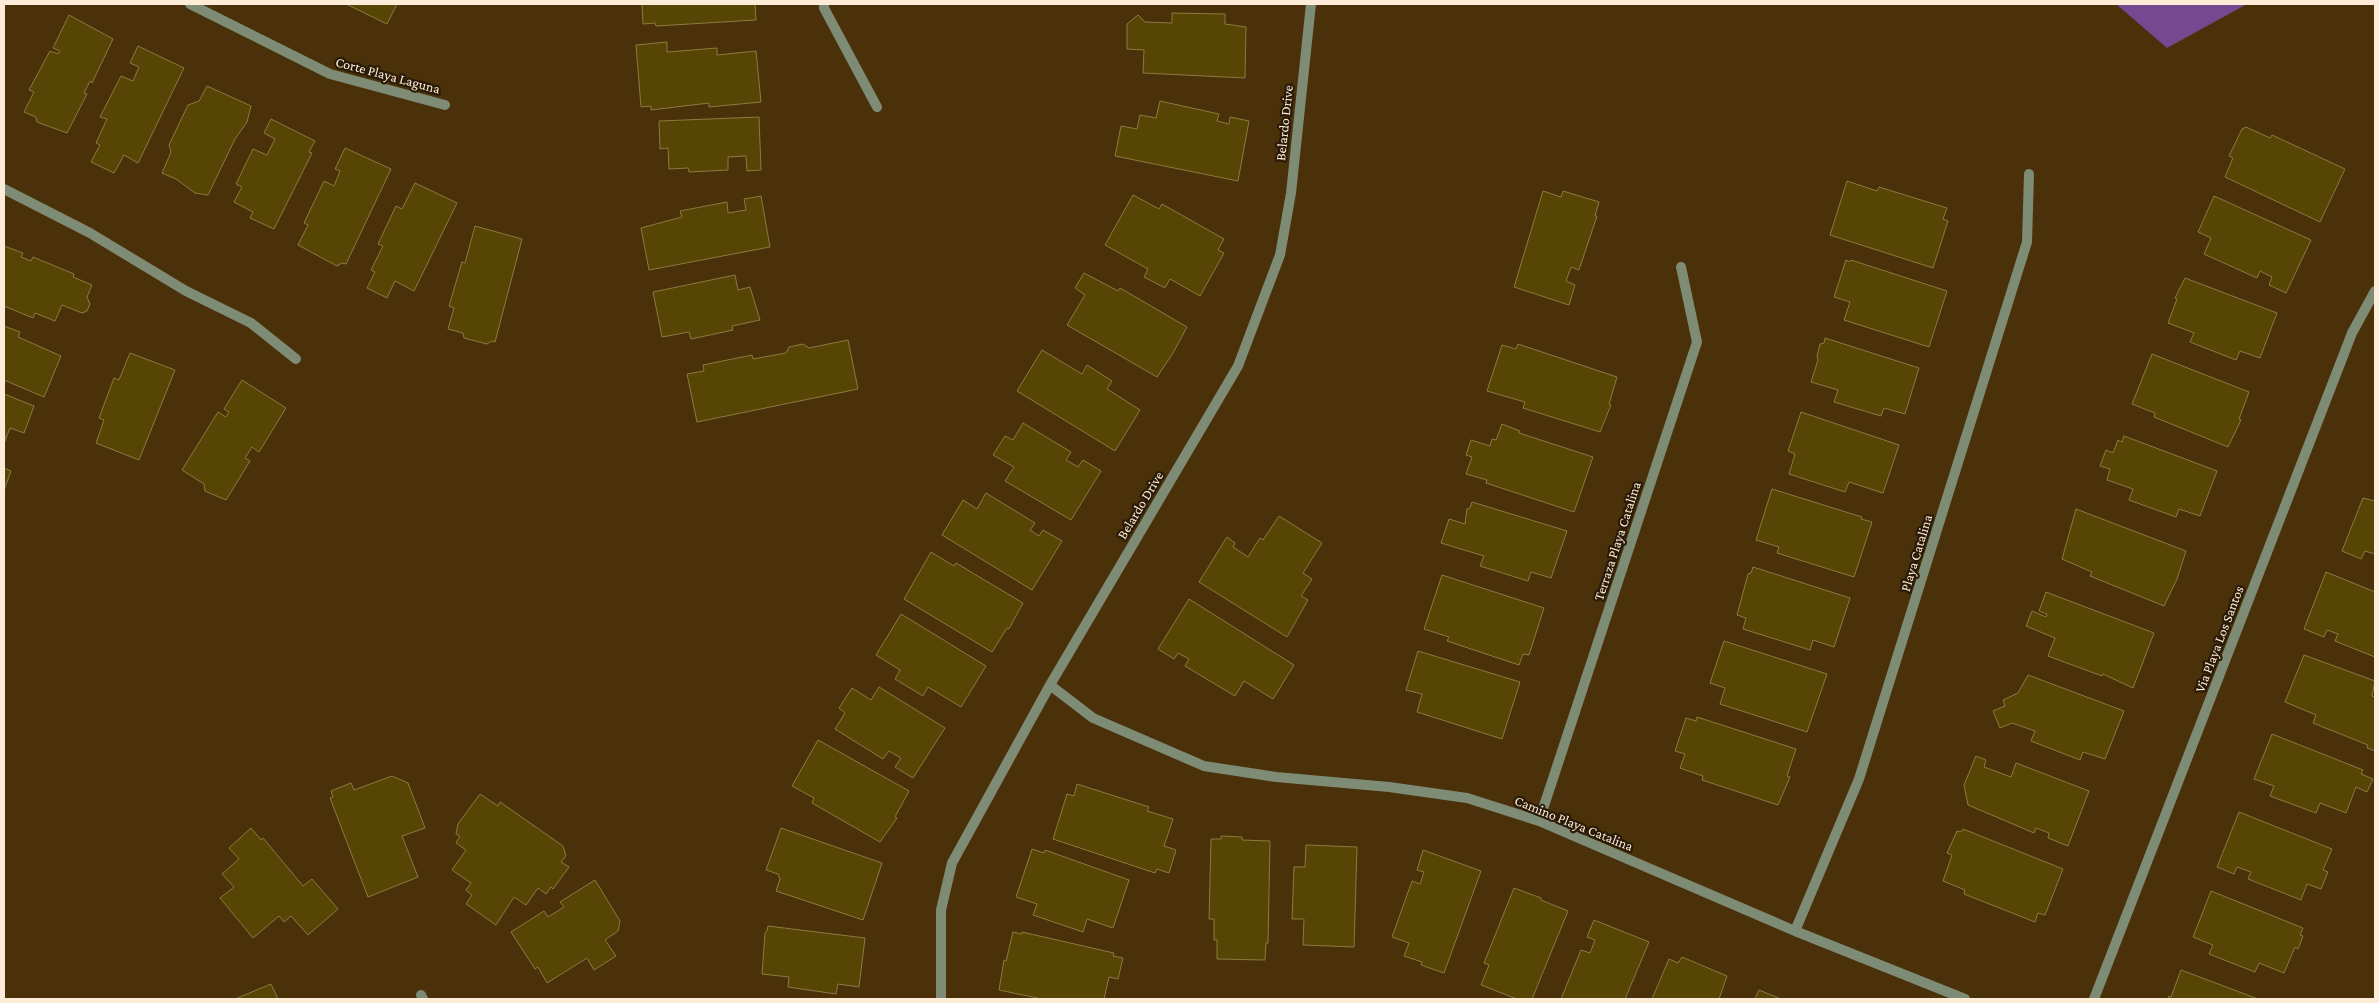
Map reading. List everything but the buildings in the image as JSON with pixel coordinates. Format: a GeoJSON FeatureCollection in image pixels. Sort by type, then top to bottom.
{"type":"FeatureCollection","features":[{"type":"Feature","properties":{"kind":"street","name":"Corte Playa Laguna"},"geometry":{"type":"LineString","coordinates":[[190,4],[330,74],[445,105]]}},
{"type":"Feature","properties":{"kind":"street"},"geometry":{"type":"LineString","coordinates":[[824,4],[824,8],[877,107]]}},
{"type":"Feature","properties":{"kind":"street","name":"Belardo Drive"},"geometry":{"type":"LineString","coordinates":[[941,999],[941,910],[952,863],[1050,685],[1238,366],[1280,255],[1291,192],[1311,4]]}},
{"type":"Feature","properties":{"kind":"street","name":"Playa Catalina"},"geometry":{"type":"LineString","coordinates":[[1795,930],[1859,779],[2027,242],[2029,174]]}},
{"type":"Feature","properties":{"kind":"street"},"geometry":{"type":"LineString","coordinates":[[4,189],[90,233],[186,291],[251,323],[296,359]]}},
{"type":"Feature","properties":{"kind":"street","name":"Terraza Playa Catalina"},"geometry":{"type":"LineString","coordinates":[[1539,821],[1697,342],[1681,267]]}},
{"type":"Feature","properties":{"kind":"street","name":"Via Playa Los Santos"},"geometry":{"type":"LineString","coordinates":[[2094,999],[2352,333],[2375,291]]}},
{"type":"Feature","properties":{"kind":"street","name":"Camino Playa Catalina"},"geometry":{"type":"LineString","coordinates":[[1050,685],[1092,718],[1204,766],[1276,777],[1388,787],[1468,798],[1539,821],[1795,930],[1965,999]]}},
{"type":"Feature","properties":{"kind":"shaded area"},"geometry":{"type":"Polygon","coordinates":[[[2116,4],[2247,4],[2167,48],[2116,4]]]}}]}
